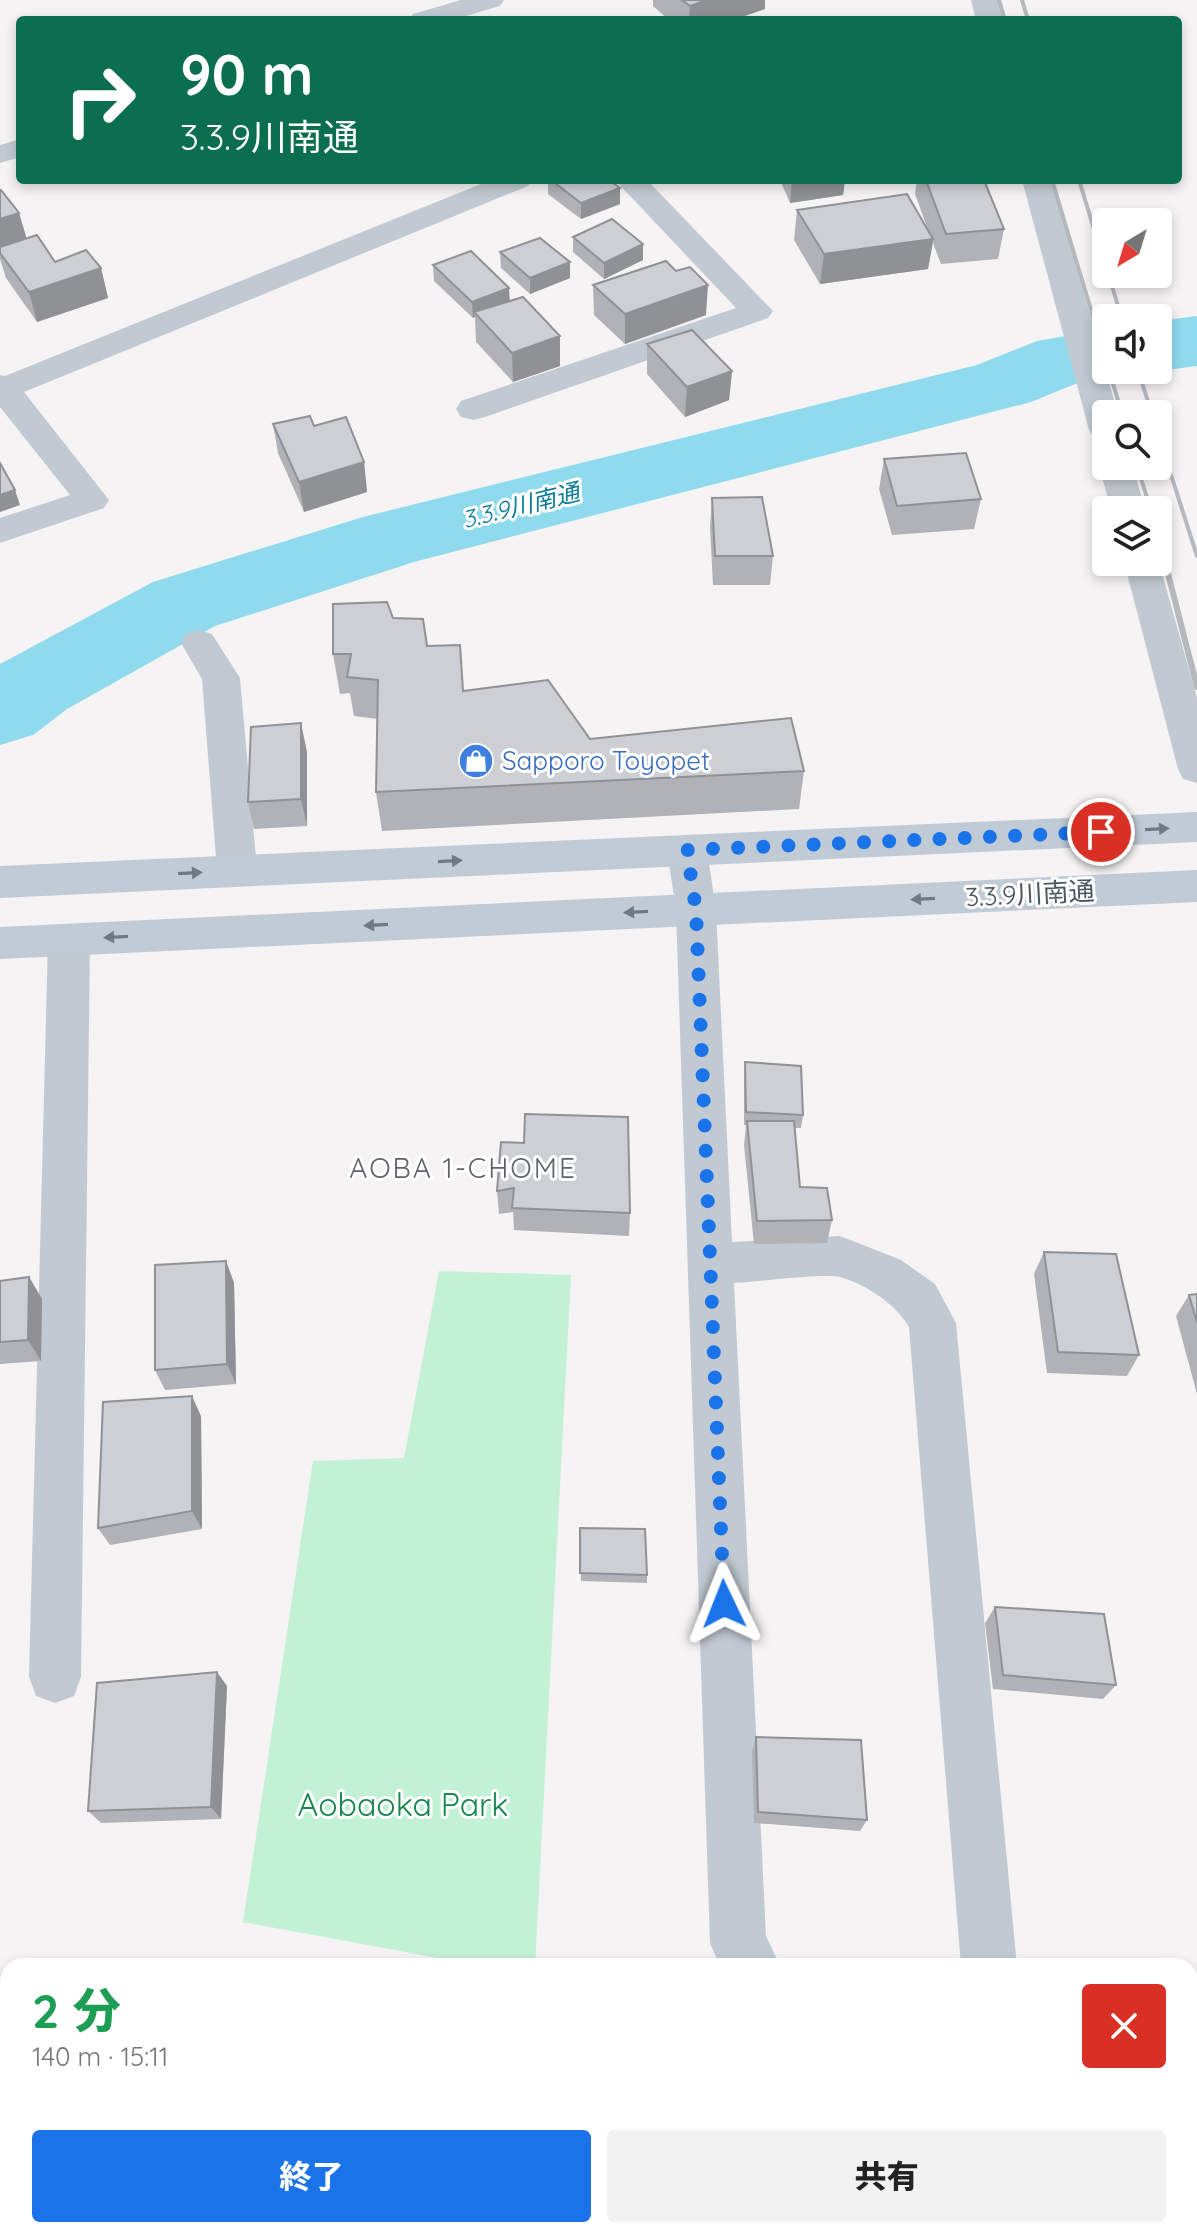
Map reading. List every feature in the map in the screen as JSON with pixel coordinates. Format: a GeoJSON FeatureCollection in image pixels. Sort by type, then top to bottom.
{"type":"FeatureCollection","features":[{"type":"Feature","properties":{"kind":"street"},"geometry":{"type":"LineString","coordinates":[[438,16],[490,0]]}},
{"type":"Feature","properties":{"kind":"street"},"geometry":{"type":"LineString","coordinates":[[0,531],[92,500],[1,389],[507,184]]}},
{"type":"Feature","properties":{"kind":"street"},"geometry":{"type":"LineString","coordinates":[[473,409],[757,311],[634,184]]}},
{"type":"Feature","properties":{"kind":"street"},"geometry":{"type":"LineString","coordinates":[[1038,184],[1098,400]]}},
{"type":"Feature","properties":{"kind":"street"},"geometry":{"type":"LineString","coordinates":[[1146,576],[1197,769]]}},
{"type":"Feature","properties":{"kind":"street"},"geometry":{"type":"LineString","coordinates":[[199,643],[221,678],[237,870]]}},
{"type":"Feature","properties":{"kind":"street"},"geometry":{"type":"LineString","coordinates":[[0,882],[1197,827]]}},
{"type":"Feature","properties":{"kind":"street"},"geometry":{"type":"LineString","coordinates":[[687,850],[696,910],[738,1943],[747,1958]]}},
{"type":"Feature","properties":{"kind":"street","name":"3.3.9川南通"},"geometry":{"type":"LineString","coordinates":[[0,943],[1197,886]]}},
{"type":"Feature","properties":{"kind":"street"},"geometry":{"type":"LineString","coordinates":[[55,1677],[69,940]]}},
{"type":"Feature","properties":{"kind":"street"},"geometry":{"type":"LineString","coordinates":[[710,1264],[840,1256],[885,1275],[918,1299],[932,1323],[988,1958]]}},
{"type":"Feature","properties":{"kind":"green space","name":"Aobaoka Park"},"geometry":{"type":"Polygon","coordinates":[[[439,1271],[571,1275],[535,1958],[438,1958],[243,1922],[313,1461],[404,1458],[439,1271]]]}},
{"type":"Feature","properties":{"kind":"building"},"geometry":{"type":"Polygon","coordinates":[[[682,0],[707,0],[690,6],[682,0]]]}},
{"type":"Feature","properties":{"kind":"building"},"geometry":{"type":"Polygon","coordinates":[[[556,184],[614,184],[620,188],[581,203],[556,184]]]}},
{"type":"Feature","properties":{"kind":"building"},"geometry":{"type":"Polygon","coordinates":[[[927,184],[986,184],[1004,229],[946,234],[927,184]]]}},
{"type":"Feature","properties":{"kind":"building"},"geometry":{"type":"Polygon","coordinates":[[[1,190],[19,213],[0,219],[1,190]]]}},
{"type":"Feature","properties":{"kind":"building"},"geometry":{"type":"Polygon","coordinates":[[[907,194],[933,239],[824,254],[797,210],[907,194]]]}},
{"type":"Feature","properties":{"kind":"building"},"geometry":{"type":"Polygon","coordinates":[[[612,219],[643,244],[604,263],[573,237],[612,219]]]}},
{"type":"Feature","properties":{"kind":"building"},"geometry":{"type":"Polygon","coordinates":[[[37,235],[55,262],[86,250],[101,268],[29,292],[0,253],[0,247],[37,235]]]}},
{"type":"Feature","properties":{"kind":"building"},"geometry":{"type":"Polygon","coordinates":[[[540,238],[570,262],[530,278],[500,252],[540,238]]]}},
{"type":"Feature","properties":{"kind":"building"},"geometry":{"type":"Polygon","coordinates":[[[471,251],[509,288],[472,302],[433,265],[471,251]]]}},
{"type":"Feature","properties":{"kind":"building"},"geometry":{"type":"Polygon","coordinates":[[[666,261],[676,271],[690,267],[708,285],[625,314],[593,285],[666,261]]]}},
{"type":"Feature","properties":{"kind":"building"},"geometry":{"type":"Polygon","coordinates":[[[523,297],[560,336],[512,353],[474,312],[523,297]]]}},
{"type":"Feature","properties":{"kind":"building"},"geometry":{"type":"Polygon","coordinates":[[[692,330],[732,371],[687,387],[647,344],[692,330]]]}},
{"type":"Feature","properties":{"kind":"building"},"geometry":{"type":"Polygon","coordinates":[[[310,416],[314,426],[346,417],[364,462],[299,482],[273,424],[310,416]]]}},
{"type":"Feature","properties":{"kind":"building"},"geometry":{"type":"Polygon","coordinates":[[[966,453],[981,499],[897,506],[884,459],[966,453]]]}},
{"type":"Feature","properties":{"kind":"building"},"geometry":{"type":"Polygon","coordinates":[[[0,463],[15,490],[0,495],[0,463]]]}},
{"type":"Feature","properties":{"kind":"building"},"geometry":{"type":"Polygon","coordinates":[[[762,497],[773,556],[715,556],[712,498],[762,497]]]}},
{"type":"Feature","properties":{"kind":"building"},"geometry":{"type":"Polygon","coordinates":[[[387,602],[393,618],[423,619],[427,646],[460,645],[463,691],[548,680],[590,739],[791,718],[804,771],[376,792],[378,680],[347,677],[351,654],[333,654],[333,604],[387,602]]]}},
{"type":"Feature","properties":{"kind":"building"},"geometry":{"type":"Polygon","coordinates":[[[301,723],[301,799],[248,802],[251,727],[301,723]]]}},
{"type":"Feature","properties":{"kind":"building"},"geometry":{"type":"Polygon","coordinates":[[[745,1062],[801,1066],[803,1115],[746,1112],[745,1062]]]}},
{"type":"Feature","properties":{"kind":"building"},"geometry":{"type":"Polygon","coordinates":[[[525,1114],[628,1117],[630,1213],[512,1208],[514,1188],[497,1191],[501,1142],[524,1143],[525,1114]]]}},
{"type":"Feature","properties":{"kind":"building"},"geometry":{"type":"Polygon","coordinates":[[[747,1121],[794,1121],[800,1187],[827,1188],[832,1220],[757,1221],[747,1121]]]}},
{"type":"Feature","properties":{"kind":"building"},"geometry":{"type":"Polygon","coordinates":[[[1044,1252],[1116,1254],[1139,1355],[1058,1352],[1044,1252]]]}},
{"type":"Feature","properties":{"kind":"building"},"geometry":{"type":"Polygon","coordinates":[[[226,1261],[227,1364],[155,1370],[155,1265],[226,1261]]]}},
{"type":"Feature","properties":{"kind":"building"},"geometry":{"type":"Polygon","coordinates":[[[29,1277],[28,1340],[0,1342],[0,1281],[29,1277]]]}},
{"type":"Feature","properties":{"kind":"building"},"geometry":{"type":"Polygon","coordinates":[[[1197,1294],[1197,1322],[1189,1295],[1197,1294]]]}},
{"type":"Feature","properties":{"kind":"building"},"geometry":{"type":"Polygon","coordinates":[[[192,1396],[192,1511],[98,1528],[103,1402],[192,1396]]]}},
{"type":"Feature","properties":{"kind":"building"},"geometry":{"type":"Polygon","coordinates":[[[580,1528],[645,1529],[647,1575],[580,1573],[580,1528]]]}},
{"type":"Feature","properties":{"kind":"building"},"geometry":{"type":"Polygon","coordinates":[[[995,1607],[1104,1614],[1116,1685],[1003,1675],[995,1607]]]}},
{"type":"Feature","properties":{"kind":"building"},"geometry":{"type":"Polygon","coordinates":[[[217,1672],[211,1807],[88,1811],[97,1683],[217,1672]]]}},
{"type":"Feature","properties":{"kind":"building"},"geometry":{"type":"Polygon","coordinates":[[[756,1737],[861,1740],[867,1820],[758,1812],[756,1737]]]}},
{"type":"Feature","properties":{"kind":"waterway"},"geometry":{"type":"LineString","coordinates":[[1172,344],[1197,341]]}},
{"type":"Feature","properties":{"kind":"waterway","name":"3.3.9川南通"},"geometry":{"type":"LineString","coordinates":[[0,711],[35,686],[184,604],[394,538],[1002,384],[1065,359],[1092,356]]}},
{"type":"Feature","properties":{"kind":"railway"},"geometry":{"type":"LineString","coordinates":[[999,0],[1004,16]]}},
{"type":"Feature","properties":{"kind":"railway"},"geometry":{"type":"LineString","coordinates":[[1022,0],[1027,16]]}},
{"type":"Feature","properties":{"kind":"railway"},"geometry":{"type":"LineString","coordinates":[[1053,184],[1092,313]]}},
{"type":"Feature","properties":{"kind":"railway"},"geometry":{"type":"LineString","coordinates":[[1080,184],[1092,222]]}},
{"type":"Feature","properties":{"kind":"railway"},"geometry":{"type":"LineString","coordinates":[[1112,288],[1118,304]]}},
{"type":"Feature","properties":{"kind":"railway"},"geometry":{"type":"LineString","coordinates":[[1113,384],[1118,400]]}},
{"type":"Feature","properties":{"kind":"railway"},"geometry":{"type":"LineString","coordinates":[[1142,384],[1148,400]]}},
{"type":"Feature","properties":{"kind":"railway"},"geometry":{"type":"LineString","coordinates":[[1172,478],[1197,556]]}},
{"type":"Feature","properties":{"kind":"railway"},"geometry":{"type":"LineString","coordinates":[[1141,480],[1147,496]]}},
{"type":"Feature","properties":{"kind":"railway"},"geometry":{"type":"LineString","coordinates":[[1169,576],[1197,687]]}},
{"type":"Feature","properties":{"kind":"place","name":"Sapporo Toyopet"},"geometry":{"type":"Point","coordinates":[476,761]}},
{"type":"Feature","properties":{"kind":"district","name":"AOBA 1-CHOME"},"geometry":{"type":"Point","coordinates":[463,1168]}},
{"type":"Feature","properties":{"kind":"route"},"geometry":{"type":"LineString","coordinates":[[724,1604],[696,910],[687,850],[1101,832]]}}]}
